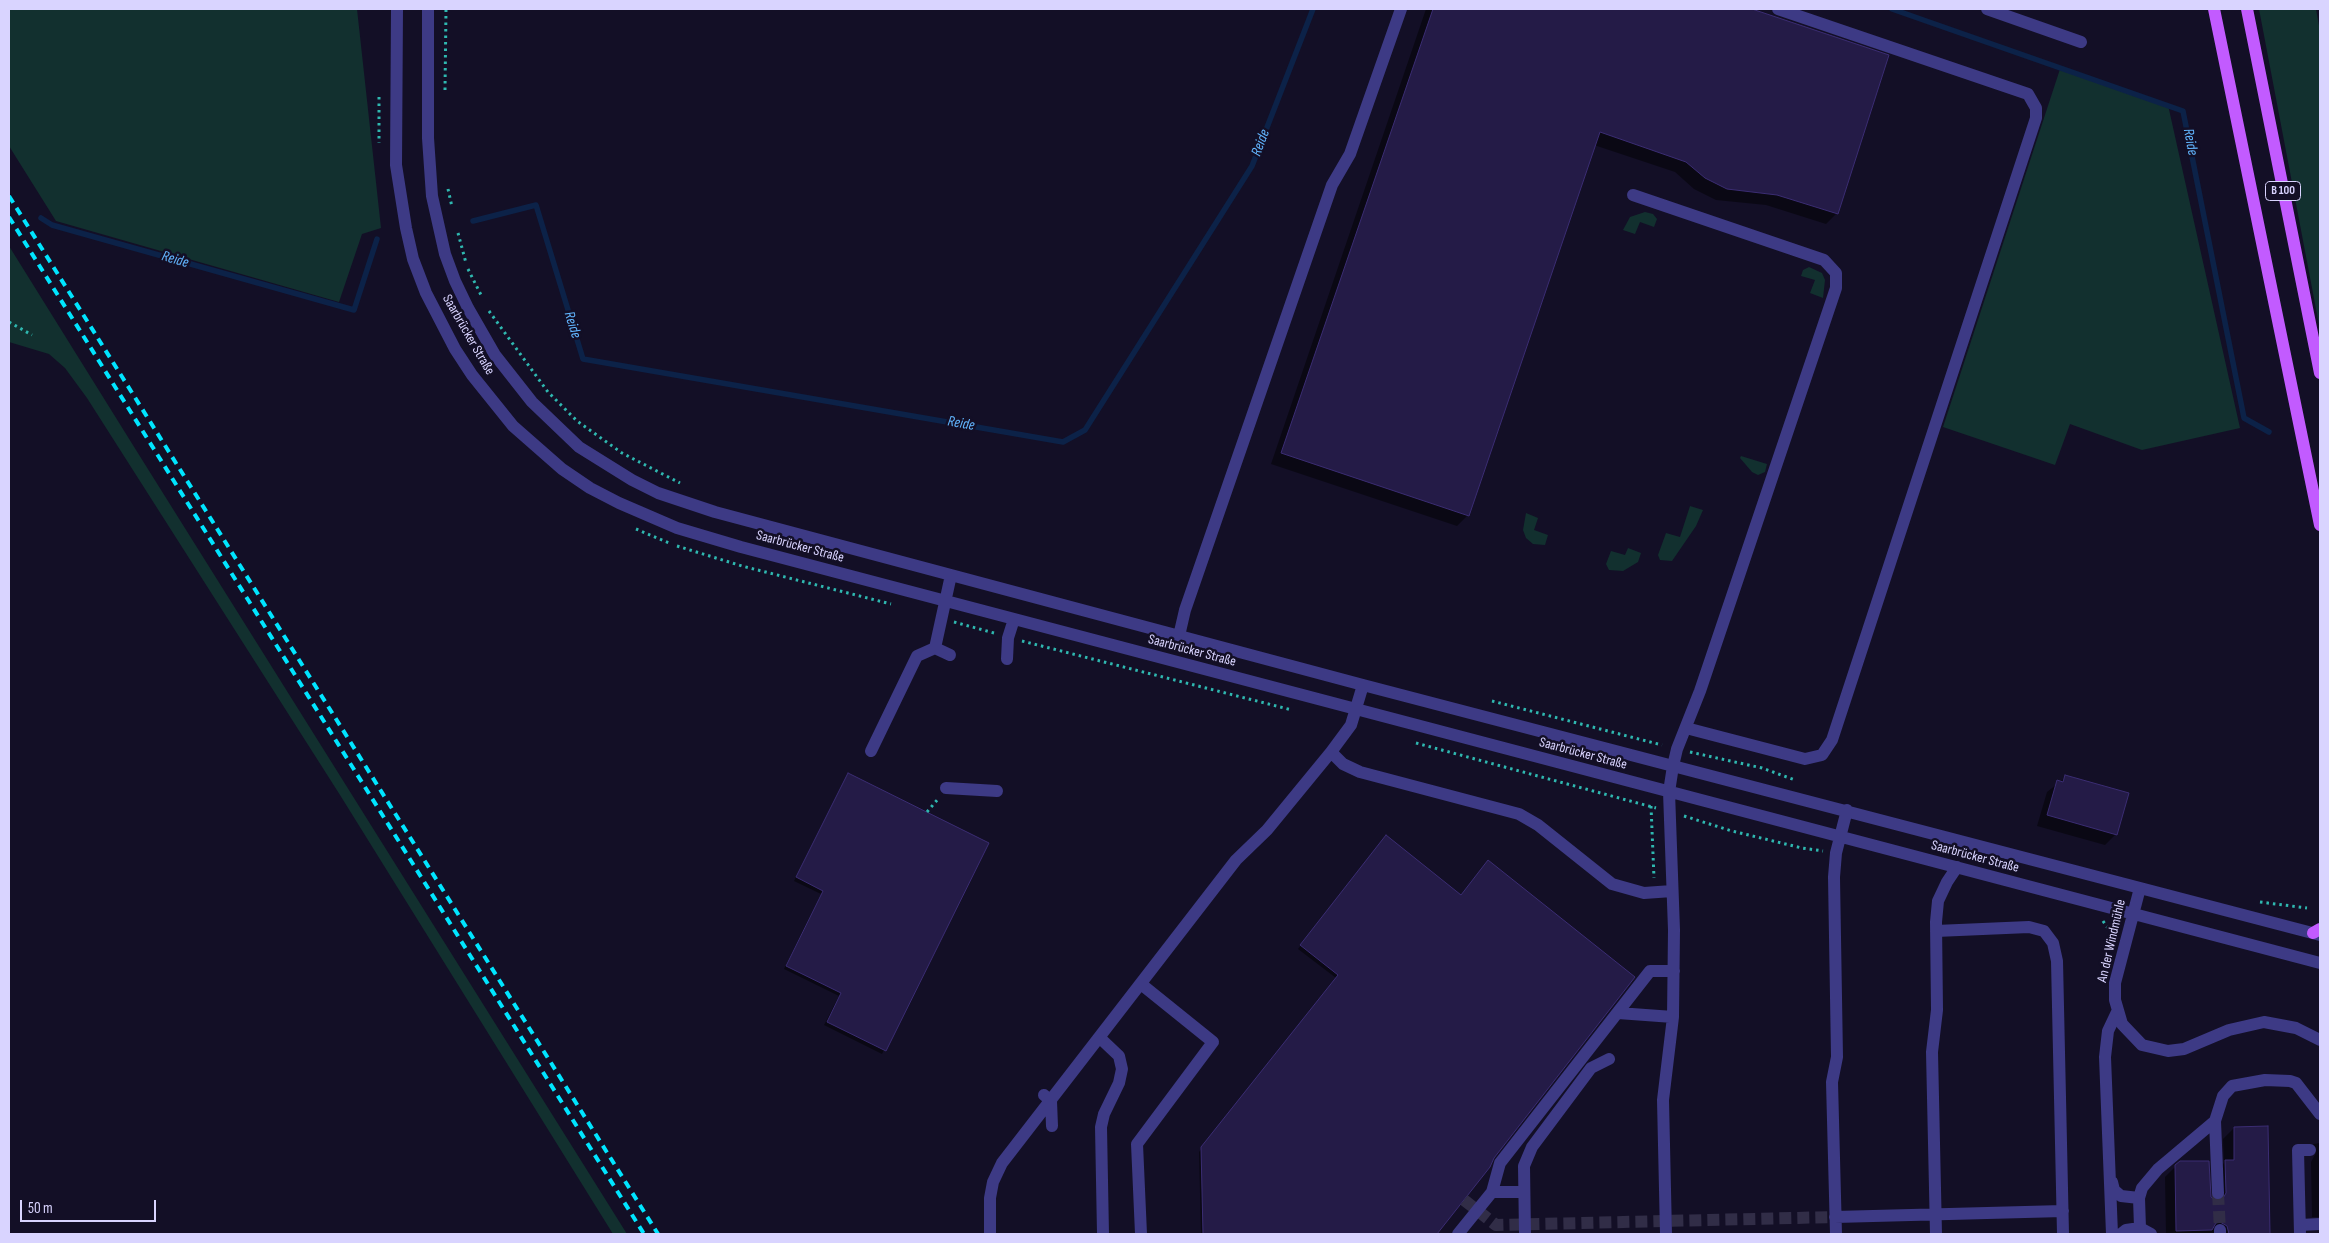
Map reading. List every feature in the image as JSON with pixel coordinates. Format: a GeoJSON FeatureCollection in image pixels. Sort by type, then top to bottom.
{"type":"FeatureCollection","features":[{"type":"Feature","properties":{"kind":"main road","name":"B 100"},"geometry":{"type":"LineString","coordinates":[[2214,9],[2320,525]]}},
{"type":"Feature","properties":{"kind":"main road","name":"B 100"},"geometry":{"type":"LineString","coordinates":[[2247,9],[2320,373]]}},
{"type":"Feature","properties":{"kind":"street","name":"Saarbrücker Straße"},"geometry":{"type":"LineString","coordinates":[[397,9],[396,165],[413,259],[426,293],[455,348],[491,401],[513,426],[562,468],[590,488],[648,516],[709,538],[2320,963]]}},
{"type":"Feature","properties":{"kind":"street","name":"Saarbrücker Straße"},"geometry":{"type":"LineString","coordinates":[[428,9],[428,162],[432,196],[441,239],[455,281],[495,355],[532,402],[579,447],[632,480],[658,493],[715,512],[1363,685],[2140,888],[2318,932]]}},
{"type":"Feature","properties":{"kind":"street"},"geometry":{"type":"LineString","coordinates":[[1179,636],[1185,610],[1332,185],[1350,154],[1401,9]]}},
{"type":"Feature","properties":{"kind":"street"},"geometry":{"type":"LineString","coordinates":[[1686,728],[1805,759],[1822,754],[1832,740],[2036,118],[2036,108],[2028,94],[1778,9]]}},
{"type":"Feature","properties":{"kind":"street"},"geometry":{"type":"LineString","coordinates":[[1987,9],[2080,42]]}},
{"type":"Feature","properties":{"kind":"street"},"geometry":{"type":"LineString","coordinates":[[1633,195],[1824,260],[1836,273],[1836,288],[1686,728],[1677,749],[1673,766],[1669,792],[1674,1016],[1663,1100],[1666,1234]]}},
{"type":"Feature","properties":{"kind":"street"},"geometry":{"type":"LineString","coordinates":[[935,648],[940,618],[951,575]]}},
{"type":"Feature","properties":{"kind":"street"},"geometry":{"type":"LineString","coordinates":[[1007,659],[1008,638],[1014,619]]}},
{"type":"Feature","properties":{"kind":"street"},"geometry":{"type":"LineString","coordinates":[[935,648],[950,656]]}},
{"type":"Feature","properties":{"kind":"street"},"geometry":{"type":"LineString","coordinates":[[871,751],[916,656],[935,648]]}},
{"type":"Feature","properties":{"kind":"street"},"geometry":{"type":"LineString","coordinates":[[990,1234],[990,1198],[994,1182],[1002,1164],[1047,1098],[1100,1038],[1236,860],[1267,830],[1347,732],[1357,710],[1363,685]]}},
{"type":"Feature","properties":{"kind":"street"},"geometry":{"type":"LineString","coordinates":[[1331,752],[1344,764],[1360,772],[1519,814],[1538,825],[1612,884],[1644,893],[1672,892]]}},
{"type":"Feature","properties":{"kind":"street"},"geometry":{"type":"LineString","coordinates":[[946,788],[997,791]]}},
{"type":"Feature","properties":{"kind":"street"},"geometry":{"type":"LineString","coordinates":[[1836,1234],[1832,1082],[1837,1057],[1834,877],[1836,853],[1847,810]]}},
{"type":"Feature","properties":{"kind":"street"},"geometry":{"type":"LineString","coordinates":[[1936,1234],[1932,1052],[1937,1010],[1936,926],[1940,896],[1958,868]]}},
{"type":"Feature","properties":{"kind":"street","name":"An der Windmühle"},"geometry":{"type":"LineString","coordinates":[[2140,888],[2116,983],[2117,1012],[2129,1034],[2142,1045],[2155,1049],[2184,1049],[2229,1030],[2264,1022],[2296,1028],[2320,1040]]}},
{"type":"Feature","properties":{"kind":"street"},"geometry":{"type":"LineString","coordinates":[[1936,926],[2029,927],[2044,931],[2053,943],[2057,962],[2063,1234]]}},
{"type":"Feature","properties":{"kind":"street"},"geometry":{"type":"LineString","coordinates":[[1458,1234],[1492,1192],[1500,1164],[1555,1093],[1579,1058],[1650,971],[1674,971]]}},
{"type":"Feature","properties":{"kind":"street"},"geometry":{"type":"LineString","coordinates":[[1141,984],[1213,1042],[1136,1144],[1141,1234]]}},
{"type":"Feature","properties":{"kind":"street"},"geometry":{"type":"LineString","coordinates":[[1618,1012],[1674,1016]]}},
{"type":"Feature","properties":{"kind":"street"},"geometry":{"type":"LineString","coordinates":[[2112,1234],[2105,1057],[2108,1031],[2117,1012]]}},
{"type":"Feature","properties":{"kind":"street"},"geometry":{"type":"LineString","coordinates":[[1100,1038],[1114,1049],[1119,1056],[1122,1069],[1119,1083],[1104,1114],[1101,1127],[1103,1234]]}},
{"type":"Feature","properties":{"kind":"street"},"geometry":{"type":"LineString","coordinates":[[1526,1234],[1524,1166],[1532,1147],[1591,1068],[1609,1059]]}},
{"type":"Feature","properties":{"kind":"street"},"geometry":{"type":"LineString","coordinates":[[2218,1193],[2216,1118],[2223,1096],[2232,1086],[2285,1080],[2296,1083],[2320,1114]]}},
{"type":"Feature","properties":{"kind":"street"},"geometry":{"type":"LineString","coordinates":[[1555,1093],[1565,1103]]}},
{"type":"Feature","properties":{"kind":"street"},"geometry":{"type":"LineString","coordinates":[[1047,1098],[1052,1126]]}},
{"type":"Feature","properties":{"kind":"street"},"geometry":{"type":"LineString","coordinates":[[2120,1234],[2126,1230],[2146,1231],[2139,1198],[2142,1188],[2158,1169],[2216,1118]]}},
{"type":"Feature","properties":{"kind":"street"},"geometry":{"type":"LineString","coordinates":[[1522,1136],[1532,1147]]}},
{"type":"Feature","properties":{"kind":"street"},"geometry":{"type":"LineString","coordinates":[[2310,1150],[2298,1150],[2300,1230],[2320,1224]]}},
{"type":"Feature","properties":{"kind":"street"},"geometry":{"type":"LineString","coordinates":[[2111,1177],[2117,1194],[2126,1198],[2139,1198]]}},
{"type":"Feature","properties":{"kind":"street"},"geometry":{"type":"LineString","coordinates":[[1492,1192],[1524,1192]]}},
{"type":"Feature","properties":{"kind":"street"},"geometry":{"type":"LineString","coordinates":[[1835,1217],[2063,1211]]}},
{"type":"Feature","properties":{"kind":"path"},"geometry":{"type":"LineString","coordinates":[[445,93],[446,9]]}},
{"type":"Feature","properties":{"kind":"path"},"geometry":{"type":"LineString","coordinates":[[379,92],[380,152]]}},
{"type":"Feature","properties":{"kind":"path"},"geometry":{"type":"LineString","coordinates":[[448,184],[453,212]]}},
{"type":"Feature","properties":{"kind":"path"},"geometry":{"type":"LineString","coordinates":[[457,231],[467,265],[482,299]]}},
{"type":"Feature","properties":{"kind":"path"},"geometry":{"type":"LineString","coordinates":[[486,307],[548,392],[577,421],[622,453],[682,484]]}},
{"type":"Feature","properties":{"kind":"path"},"geometry":{"type":"LineString","coordinates":[[9,322],[32,335]]}},
{"type":"Feature","properties":{"kind":"path"},"geometry":{"type":"LineString","coordinates":[[634,528],[650,536],[709,557],[895,605]]}},
{"type":"Feature","properties":{"kind":"path"},"geometry":{"type":"LineString","coordinates":[[940,618],[1008,638],[1294,710]]}},
{"type":"Feature","properties":{"kind":"path"},"geometry":{"type":"LineString","coordinates":[[1487,700],[1677,749],[1736,762]]}},
{"type":"Feature","properties":{"kind":"path"},"geometry":{"type":"LineString","coordinates":[[1409,741],[1766,840],[1836,853]]}},
{"type":"Feature","properties":{"kind":"path"},"geometry":{"type":"LineString","coordinates":[[2102,920],[2112,932],[2112,941]]}},
{"type":"Feature","properties":{"kind":"green space"},"geometry":{"type":"Polygon","coordinates":[[[9,9],[357,9],[381,228],[362,234],[339,302],[56,221],[9,146],[9,9]]]}},
{"type":"Feature","properties":{"kind":"green space"},"geometry":{"type":"Polygon","coordinates":[[[2259,9],[2316,9],[2320,31],[2320,330],[2259,9]]]}},
{"type":"Feature","properties":{"kind":"green space"},"geometry":{"type":"Polygon","coordinates":[[[2061,66],[2168,105],[2240,428],[2142,450],[2070,424],[2055,465],[1943,427],[2061,66]]]}},
{"type":"Feature","properties":{"kind":"green space"},"geometry":{"type":"Polygon","coordinates":[[[1645,212],[1653,214],[1657,219],[1654,227],[1640,222],[1635,234],[1623,230],[1630,217],[1645,212]]]}},
{"type":"Feature","properties":{"kind":"green space"},"geometry":{"type":"Polygon","coordinates":[[[9,246],[627,1234],[613,1234],[340,795],[87,398],[65,368],[49,354],[9,342],[9,246]]]}},
{"type":"Feature","properties":{"kind":"green space"},"geometry":{"type":"Polygon","coordinates":[[[1809,267],[1822,273],[1825,280],[1823,298],[1810,293],[1815,280],[1801,276],[1803,270],[1809,267]]]}},
{"type":"Feature","properties":{"kind":"green space"},"geometry":{"type":"Polygon","coordinates":[[[1741,456],[1767,464],[1765,472],[1758,475],[1752,472],[1740,458],[1741,456]]]}},
{"type":"Feature","properties":{"kind":"green space"},"geometry":{"type":"Polygon","coordinates":[[[1690,506],[1703,510],[1696,526],[1672,561],[1660,560],[1658,555],[1666,533],[1680,537],[1690,506]]]}},
{"type":"Feature","properties":{"kind":"green space"},"geometry":{"type":"Polygon","coordinates":[[[1526,513],[1538,518],[1534,530],[1548,535],[1545,545],[1533,544],[1526,538],[1523,530],[1526,513]]]}},
{"type":"Feature","properties":{"kind":"green space"},"geometry":{"type":"Polygon","coordinates":[[[1628,548],[1641,553],[1638,562],[1623,571],[1609,570],[1606,564],[1611,551],[1625,555],[1628,548]]]}},
{"type":"Feature","properties":{"kind":"building"},"geometry":{"type":"Polygon","coordinates":[[[1433,9],[1752,9],[1889,55],[1838,214],[1777,195],[1727,189],[1705,178],[1686,162],[1600,132],[1469,516],[1281,453],[1433,9]]]}},
{"type":"Feature","properties":{"kind":"building"},"geometry":{"type":"Polygon","coordinates":[[[848,773],[989,843],[886,1051],[827,1022],[841,993],[786,966],[823,891],[796,877],[848,773]]]}},
{"type":"Feature","properties":{"kind":"building"},"geometry":{"type":"Polygon","coordinates":[[[2065,775],[2129,793],[2117,835],[2047,815],[2057,780],[2063,782],[2065,775]]]}},
{"type":"Feature","properties":{"kind":"building"},"geometry":{"type":"Polygon","coordinates":[[[1386,835],[1461,895],[1488,860],[1635,977],[1437,1234],[1203,1234],[1201,1147],[1338,975],[1300,945],[1386,835]]]}},
{"type":"Feature","properties":{"kind":"building"},"geometry":{"type":"Polygon","coordinates":[[[2268,1126],[2270,1234],[2229,1234],[2227,1226],[2220,1222],[2216,1223],[2212,1230],[2176,1231],[2175,1165],[2180,1161],[2209,1161],[2211,1197],[2215,1200],[2222,1200],[2226,1193],[2225,1160],[2234,1160],[2234,1127],[2268,1126]]]}},
{"type":"Feature","properties":{"kind":"waterway","name":"Reide"},"geometry":{"type":"LineString","coordinates":[[473,221],[536,205],[583,359],[1063,442],[1085,430],[1252,166],[1313,9]]}},
{"type":"Feature","properties":{"kind":"waterway","name":"Reide"},"geometry":{"type":"LineString","coordinates":[[1892,9],[2183,111],[2244,418],[2269,432]]}},
{"type":"Feature","properties":{"kind":"waterway","name":"Reide"},"geometry":{"type":"LineString","coordinates":[[41,218],[52,225],[354,310],[377,239]]}},
{"type":"Feature","properties":{"kind":"tunnel"},"geometry":{"type":"LineString","coordinates":[[2218,1193],[2220,1230]]}},
{"type":"Feature","properties":{"kind":"tunnel"},"geometry":{"type":"LineString","coordinates":[[1464,1200],[1496,1225],[1835,1217]]}},
{"type":"Feature","properties":{"kind":"railway"},"geometry":{"type":"LineString","coordinates":[[9,196],[658,1234]]}},
{"type":"Feature","properties":{"kind":"railway"},"geometry":{"type":"LineString","coordinates":[[9,217],[644,1234]]}}]}
